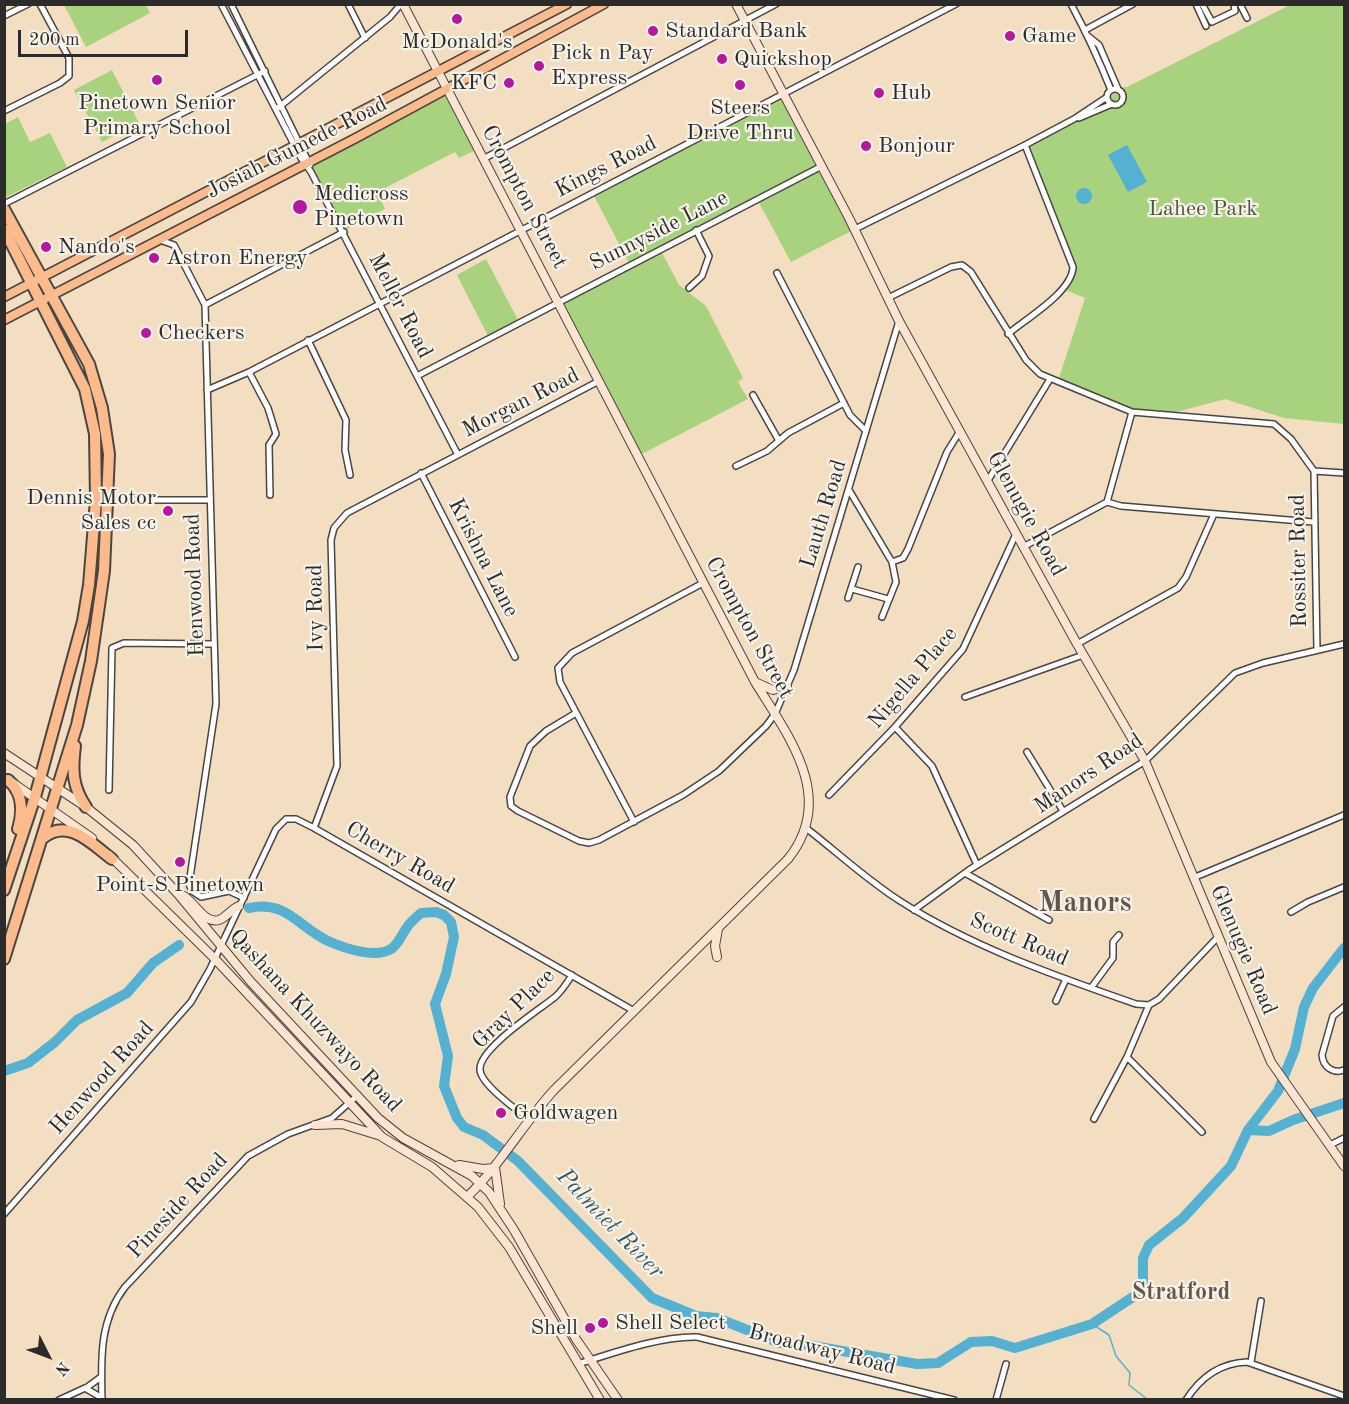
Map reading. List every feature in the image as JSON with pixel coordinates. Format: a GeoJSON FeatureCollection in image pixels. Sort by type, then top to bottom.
{"type":"FeatureCollection","features":[{"type":"Feature","properties":{"kind":"highway"},"geometry":{"type":"LineString","coordinates":[[4,209],[54,295],[89,364],[102,408],[108,447],[108,500],[100,608],[77,725],[4,959]]}},
{"type":"Feature","properties":{"kind":"highway"},"geometry":{"type":"LineString","coordinates":[[4,229],[71,358],[89,405],[95,434],[96,500],[89,585],[83,621],[35,797],[5,889]]}},
{"type":"Feature","properties":{"kind":"highway"},"geometry":{"type":"LineString","coordinates":[[77,725],[73,778],[79,796],[87,807]]}},
{"type":"Feature","properties":{"kind":"highway"},"geometry":{"type":"LineString","coordinates":[[5,889],[22,810],[17,789],[6,779]]}},
{"type":"Feature","properties":{"kind":"highway"},"geometry":{"type":"LineString","coordinates":[[43,838],[58,830],[73,831],[112,859]]}},
{"type":"Feature","properties":{"kind":"main road","name":"Josiah Gumede Road"},"geometry":{"type":"LineString","coordinates":[[4,297],[567,4]]}},
{"type":"Feature","properties":{"kind":"main road","name":"Josiah Gumede Road"},"geometry":{"type":"LineString","coordinates":[[4,320],[447,90],[514,51],[604,4]]}},
{"type":"Feature","properties":{"kind":"street"},"geometry":{"type":"LineString","coordinates":[[4,16],[28,4]]}},
{"type":"Feature","properties":{"kind":"street"},"geometry":{"type":"LineString","coordinates":[[4,111],[60,83],[69,76],[69,58],[40,4]]}},
{"type":"Feature","properties":{"kind":"street"},"geometry":{"type":"LineString","coordinates":[[221,4],[257,74],[278,108]]}},
{"type":"Feature","properties":{"kind":"street"},"geometry":{"type":"LineString","coordinates":[[231,4],[265,71],[278,108]]}},
{"type":"Feature","properties":{"kind":"street"},"geometry":{"type":"LineString","coordinates":[[348,4],[364,38]]}},
{"type":"Feature","properties":{"kind":"street"},"geometry":{"type":"LineString","coordinates":[[278,108],[402,4]]}},
{"type":"Feature","properties":{"kind":"street","name":"Crompton Street"},"geometry":{"type":"LineString","coordinates":[[402,4],[755,682],[788,736],[808,783],[810,804],[806,828],[798,847],[788,859],[529,1118],[495,1167],[468,1196]]}},
{"type":"Feature","properties":{"kind":"street","name":"Glenugie Road"},"geometry":{"type":"LineString","coordinates":[[736,4],[855,230],[899,321],[1083,655],[1145,761],[1265,1049],[1278,1074],[1344,1166]]}},
{"type":"Feature","properties":{"kind":"street"},"geometry":{"type":"LineString","coordinates":[[483,159],[776,4]]}},
{"type":"Feature","properties":{"kind":"street","name":"Kings Road"},"geometry":{"type":"LineString","coordinates":[[207,390],[249,372],[956,4]]}},
{"type":"Feature","properties":{"kind":"street"},"geometry":{"type":"LineString","coordinates":[[1071,4],[1088,36],[1090,47],[1114,89],[1122,92],[1123,99],[1119,104],[1112,104],[1074,119]]}},
{"type":"Feature","properties":{"kind":"street"},"geometry":{"type":"LineString","coordinates":[[1084,30],[1132,4]]}},
{"type":"Feature","properties":{"kind":"street"},"geometry":{"type":"LineString","coordinates":[[1196,4],[1206,26]]}},
{"type":"Feature","properties":{"kind":"street"},"geometry":{"type":"LineString","coordinates":[[1202,4],[1212,22],[1235,11],[1234,4]]}},
{"type":"Feature","properties":{"kind":"street"},"geometry":{"type":"LineString","coordinates":[[1240,4],[1247,18]]}},
{"type":"Feature","properties":{"kind":"street"},"geometry":{"type":"LineString","coordinates":[[4,204],[265,71]]}},
{"type":"Feature","properties":{"kind":"street"},"geometry":{"type":"LineString","coordinates":[[855,230],[1074,119],[1107,97],[1114,89]]}},
{"type":"Feature","properties":{"kind":"street"},"geometry":{"type":"LineString","coordinates":[[1107,97],[1112,104]]}},
{"type":"Feature","properties":{"kind":"street","name":"Meller Road"},"geometry":{"type":"LineString","coordinates":[[278,108],[458,455]]}},
{"type":"Feature","properties":{"kind":"street"},"geometry":{"type":"LineString","coordinates":[[1008,334],[1062,291],[1073,277],[1073,267],[1025,145]]}},
{"type":"Feature","properties":{"kind":"street","name":"Sunnyside Lane"},"geometry":{"type":"LineString","coordinates":[[417,376],[820,166]]}},
{"type":"Feature","properties":{"kind":"street"},"geometry":{"type":"LineString","coordinates":[[689,288],[702,276],[709,256],[696,230]]}},
{"type":"Feature","properties":{"kind":"street"},"geometry":{"type":"LineString","coordinates":[[205,305],[344,232]]}},
{"type":"Feature","properties":{"kind":"street","name":"Henwood Road"},"geometry":{"type":"LineString","coordinates":[[156,240],[167,241],[174,245],[205,305],[216,704],[189,884],[192,891],[201,897],[229,891],[241,902]]}},
{"type":"Feature","properties":{"kind":"street"},"geometry":{"type":"LineString","coordinates":[[888,298],[951,267],[962,265],[971,272],[1008,334],[1034,370],[1050,379],[1132,411],[1274,424],[1291,439],[1314,471],[1344,473]]}},
{"type":"Feature","properties":{"kind":"street"},"geometry":{"type":"LineString","coordinates":[[777,273],[844,403],[855,421],[866,431]]}},
{"type":"Feature","properties":{"kind":"street","name":"Lauth Road"},"geometry":{"type":"LineString","coordinates":[[576,714],[546,731],[531,746],[511,791],[512,806],[518,812],[585,843],[599,840],[713,776],[759,734],[775,714],[787,686],[899,321]]}},
{"type":"Feature","properties":{"kind":"street"},"geometry":{"type":"LineString","coordinates":[[308,340],[346,420],[345,450],[350,475]]}},
{"type":"Feature","properties":{"kind":"street"},"geometry":{"type":"LineString","coordinates":[[249,372],[268,408],[276,434],[269,445],[270,495]]}},
{"type":"Feature","properties":{"kind":"street"},"geometry":{"type":"LineString","coordinates":[[987,482],[1050,379]]}},
{"type":"Feature","properties":{"kind":"street","name":"Morgan Road"},"geometry":{"type":"LineString","coordinates":[[458,455],[599,381]]}},
{"type":"Feature","properties":{"kind":"street"},"geometry":{"type":"LineString","coordinates":[[753,395],[779,441]]}},
{"type":"Feature","properties":{"kind":"street"},"geometry":{"type":"LineString","coordinates":[[736,466],[767,451],[779,441],[844,403]]}},
{"type":"Feature","properties":{"kind":"street"},"geometry":{"type":"LineString","coordinates":[[1107,502],[1132,411]]}},
{"type":"Feature","properties":{"kind":"street"},"geometry":{"type":"LineString","coordinates":[[892,562],[900,560],[906,554],[947,452],[960,431]]}},
{"type":"Feature","properties":{"kind":"street","name":"Ivy Road"},"geometry":{"type":"LineString","coordinates":[[314,828],[337,766],[331,540],[334,528],[347,513],[458,455]]}},
{"type":"Feature","properties":{"kind":"street","name":"Rossiter Road"},"geometry":{"type":"LineString","coordinates":[[1314,471],[1313,522],[1317,650]]}},
{"type":"Feature","properties":{"kind":"street","name":"Krishna Lane"},"geometry":{"type":"LineString","coordinates":[[421,473],[515,657]]}},
{"type":"Feature","properties":{"kind":"street"},"geometry":{"type":"LineString","coordinates":[[849,490],[892,562],[896,582],[882,616]]}},
{"type":"Feature","properties":{"kind":"street"},"geometry":{"type":"LineString","coordinates":[[96,500],[209,500]]}},
{"type":"Feature","properties":{"kind":"street"},"geometry":{"type":"LineString","coordinates":[[1023,547],[1107,502],[1121,506],[1313,522]]}},
{"type":"Feature","properties":{"kind":"street"},"geometry":{"type":"LineString","coordinates":[[1077,644],[1178,588],[1186,577],[1214,514]]}},
{"type":"Feature","properties":{"kind":"street","name":"Nigella Place"},"geometry":{"type":"LineString","coordinates":[[829,795],[942,675],[968,641],[1016,534]]}},
{"type":"Feature","properties":{"kind":"street"},"geometry":{"type":"LineString","coordinates":[[848,598],[858,567]]}},
{"type":"Feature","properties":{"kind":"street"},"geometry":{"type":"LineString","coordinates":[[633,822],[558,678],[558,668],[562,661],[703,583]]}},
{"type":"Feature","properties":{"kind":"street"},"geometry":{"type":"LineString","coordinates":[[852,589],[888,599]]}},
{"type":"Feature","properties":{"kind":"street"},"geometry":{"type":"LineString","coordinates":[[109,790],[112,648],[124,643],[213,644]]}},
{"type":"Feature","properties":{"kind":"street","name":"Manors Road"},"geometry":{"type":"LineString","coordinates":[[914,910],[977,865],[1145,761],[1235,673],[1263,663],[1344,644]]}},
{"type":"Feature","properties":{"kind":"street"},"geometry":{"type":"LineString","coordinates":[[965,698],[1083,655]]}},
{"type":"Feature","properties":{"kind":"street"},"geometry":{"type":"LineString","coordinates":[[755,682],[773,690],[787,686]]}},
{"type":"Feature","properties":{"kind":"street"},"geometry":{"type":"LineString","coordinates":[[895,727],[932,766],[977,865]]}},
{"type":"Feature","properties":{"kind":"street"},"geometry":{"type":"LineString","coordinates":[[1027,752],[1063,811]]}},
{"type":"Feature","properties":{"kind":"street","name":"Qashana Khuzwayo Road"},"geometry":{"type":"LineString","coordinates":[[4,753],[87,807],[133,845],[220,945],[378,1118],[403,1138],[453,1164],[480,1184],[500,1206],[576,1339],[618,1400]]}},
{"type":"Feature","properties":{"kind":"street","name":"Qashana Khuzwayo Road"},"geometry":{"type":"LineString","coordinates":[[6,779],[88,834],[214,958],[382,1137],[432,1167],[468,1196],[509,1247],[600,1400]]}},
{"type":"Feature","properties":{"kind":"street"},"geometry":{"type":"LineString","coordinates":[[1193,878],[1344,815]]}},
{"type":"Feature","properties":{"kind":"street","name":"Cherry Road"},"geometry":{"type":"LineString","coordinates":[[214,958],[281,821],[296,819],[634,1011]]}},
{"type":"Feature","properties":{"kind":"street","name":"Scott Road"},"geometry":{"type":"LineString","coordinates":[[806,828],[853,867],[914,910],[1030,966],[1136,1004],[1149,1005]]}},
{"type":"Feature","properties":{"kind":"street"},"geometry":{"type":"LineString","coordinates":[[966,873],[1049,920]]}},
{"type":"Feature","properties":{"kind":"street"},"geometry":{"type":"LineString","coordinates":[[1292,912],[1308,902],[1344,887]]}},
{"type":"Feature","properties":{"kind":"street"},"geometry":{"type":"LineString","coordinates":[[178,894],[187,898],[205,917],[213,920],[222,919],[241,902]]}},
{"type":"Feature","properties":{"kind":"street"},"geometry":{"type":"LineString","coordinates":[[717,957],[716,940],[719,928]]}},
{"type":"Feature","properties":{"kind":"street"},"geometry":{"type":"LineString","coordinates":[[1091,988],[1113,958],[1113,942],[1119,935]]}},
{"type":"Feature","properties":{"kind":"street"},"geometry":{"type":"LineString","coordinates":[[1094,1119],[1127,1057],[1149,1005],[1160,999],[1218,937]]}},
{"type":"Feature","properties":{"kind":"street","name":"Henwood Road"},"geometry":{"type":"LineString","coordinates":[[4,1214],[191,1002],[214,958]]}},
{"type":"Feature","properties":{"kind":"street","name":"Gray Place"},"geometry":{"type":"LineString","coordinates":[[529,1118],[518,1112],[485,1080],[480,1071],[481,1063],[504,1037],[555,996],[572,975]]}},
{"type":"Feature","properties":{"kind":"street"},"geometry":{"type":"LineString","coordinates":[[1056,1000],[1066,979]]}},
{"type":"Feature","properties":{"kind":"street"},"geometry":{"type":"LineString","coordinates":[[1344,1007],[1334,1017],[1322,1055],[1328,1068],[1335,1072],[1344,1070]]}},
{"type":"Feature","properties":{"kind":"street"},"geometry":{"type":"LineString","coordinates":[[1127,1057],[1202,1132]]}},
{"type":"Feature","properties":{"kind":"street","name":"Pineside Road"},"geometry":{"type":"LineString","coordinates":[[102,1399],[101,1377],[105,1322],[125,1287],[248,1156],[288,1134],[332,1118],[358,1095]]}},
{"type":"Feature","properties":{"kind":"street"},"geometry":{"type":"LineString","coordinates":[[315,1125],[342,1124],[382,1137]]}},
{"type":"Feature","properties":{"kind":"street"},"geometry":{"type":"LineString","coordinates":[[1330,1145],[1344,1138]]}},
{"type":"Feature","properties":{"kind":"street"},"geometry":{"type":"LineString","coordinates":[[453,1164],[483,1169],[495,1167],[500,1206]]}},
{"type":"Feature","properties":{"kind":"street"},"geometry":{"type":"LineString","coordinates":[[1251,1362],[1261,1301]]}},
{"type":"Feature","properties":{"kind":"street","name":"Broadway Road"},"geometry":{"type":"LineString","coordinates":[[578,1364],[626,1350],[698,1337],[954,1400]]}},
{"type":"Feature","properties":{"kind":"street"},"geometry":{"type":"LineString","coordinates":[[1186,1400],[1213,1372],[1231,1364],[1251,1362],[1344,1396]]}},
{"type":"Feature","properties":{"kind":"street"},"geometry":{"type":"LineString","coordinates":[[996,1400],[1005,1364]]}},
{"type":"Feature","properties":{"kind":"street"},"geometry":{"type":"LineString","coordinates":[[60,1400],[101,1377]]}},
{"type":"Feature","properties":{"kind":"street","name":"Pineside Road"},"geometry":{"type":"LineString","coordinates":[[85,1388],[102,1399]]}},
{"type":"Feature","properties":{"kind":"green space"},"geometry":{"type":"Polygon","coordinates":[[[64,5],[146,5],[150,13],[86,47],[64,5]]]}},
{"type":"Feature","properties":{"kind":"green space","name":"Lahee Park"},"geometry":{"type":"Polygon","coordinates":[[[1290,5],[1344,5],[1344,424],[1284,418],[1225,399],[1169,414],[1132,411],[1058,381],[1085,298],[1063,289],[1073,267],[1025,145],[1107,101],[1110,89],[1127,87],[1290,5]]]}},
{"type":"Feature","properties":{"kind":"green space"},"geometry":{"type":"Polygon","coordinates":[[[112,70],[139,123],[102,142],[74,90],[112,70]]]}},
{"type":"Feature","properties":{"kind":"green space"},"geometry":{"type":"Polygon","coordinates":[[[448,90],[478,149],[459,158],[455,152],[377,192],[385,209],[343,231],[307,164],[448,90]]]}},
{"type":"Feature","properties":{"kind":"green space"},"geometry":{"type":"Polygon","coordinates":[[[783,93],[855,229],[791,262],[757,199],[660,249],[679,285],[706,306],[743,378],[738,382],[748,399],[638,456],[558,302],[630,265],[592,192],[783,93]]]}},
{"type":"Feature","properties":{"kind":"green space"},"geometry":{"type":"Polygon","coordinates":[[[18,117],[30,142],[50,133],[67,167],[6,197],[5,124],[18,117]]]}},
{"type":"Feature","properties":{"kind":"green space"},"geometry":{"type":"Polygon","coordinates":[[[486,259],[518,320],[488,336],[457,275],[486,259]]]}},
{"type":"Feature","properties":{"kind":"water"},"geometry":{"type":"Polygon","coordinates":[[[1127,145],[1147,182],[1128,192],[1108,155],[1127,145]]]}},
{"type":"Feature","properties":{"kind":"water"},"geometry":{"type":"Polygon","coordinates":[[[1081,188],[1087,188],[1092,196],[1090,202],[1081,204],[1076,199],[1076,193],[1081,188]]]}},
{"type":"Feature","properties":{"kind":"waterway","name":"Palmiet River"},"geometry":{"type":"LineString","coordinates":[[249,908],[262,907],[283,911],[328,941],[368,953],[391,949],[397,944],[409,924],[421,913],[436,912],[444,915],[451,922],[454,937],[446,974],[435,1004],[448,1056],[444,1086],[457,1118],[464,1127],[483,1135],[518,1161],[652,1298],[696,1316],[717,1318],[780,1343],[808,1345],[917,1364],[938,1363],[971,1342],[992,1341],[1015,1348],[1092,1324],[1136,1295],[1143,1286],[1143,1258],[1149,1245],[1183,1218],[1231,1166],[1248,1130],[1269,1131],[1293,1120],[1344,1103]]}},
{"type":"Feature","properties":{"kind":"waterway","name":"Palmiet River"},"geometry":{"type":"LineString","coordinates":[[4,1071],[28,1063],[55,1042],[77,1020],[127,993],[153,963],[179,945]]}},
{"type":"Feature","properties":{"kind":"waterway","name":"Palmiet River"},"geometry":{"type":"LineString","coordinates":[[1248,1130],[1278,1091],[1295,1049],[1304,1007],[1313,988],[1344,948]]}},
{"type":"Feature","properties":{"kind":"waterway"},"geometry":{"type":"LineString","coordinates":[[1092,1324],[1109,1335],[1116,1356],[1130,1373],[1129,1385],[1148,1400]]}},
{"type":"Feature","properties":{"kind":"place","name":"McDonald's"},"geometry":{"type":"Point","coordinates":[457,19]}},
{"type":"Feature","properties":{"kind":"place","name":"Standard Bank"},"geometry":{"type":"Point","coordinates":[653,31]}},
{"type":"Feature","properties":{"kind":"place","name":"Game"},"geometry":{"type":"Point","coordinates":[1010,36]}},
{"type":"Feature","properties":{"kind":"place","name":"Quickshop"},"geometry":{"type":"Point","coordinates":[722,59]}},
{"type":"Feature","properties":{"kind":"place","name":"Pick n Pay Express"},"geometry":{"type":"Point","coordinates":[539,66]}},
{"type":"Feature","properties":{"kind":"place","name":"Pinetown Senior Primary School"},"geometry":{"type":"Point","coordinates":[157,80]}},
{"type":"Feature","properties":{"kind":"place","name":"KFC"},"geometry":{"type":"Point","coordinates":[509,83]}},
{"type":"Feature","properties":{"kind":"place","name":"Steers Drive Thru"},"geometry":{"type":"Point","coordinates":[740,85]}},
{"type":"Feature","properties":{"kind":"place","name":"Hub"},"geometry":{"type":"Point","coordinates":[879,93]}},
{"type":"Feature","properties":{"kind":"place","name":"Bonjour"},"geometry":{"type":"Point","coordinates":[866,146]}},
{"type":"Feature","properties":{"kind":"place","name":"Medicross Pinetown"},"geometry":{"type":"Point","coordinates":[300,207]}},
{"type":"Feature","properties":{"kind":"place","name":"Nando's"},"geometry":{"type":"Point","coordinates":[46,247]}},
{"type":"Feature","properties":{"kind":"place","name":"Astron Energy"},"geometry":{"type":"Point","coordinates":[154,258]}},
{"type":"Feature","properties":{"kind":"place","name":"Checkers"},"geometry":{"type":"Point","coordinates":[146,333]}},
{"type":"Feature","properties":{"kind":"place","name":"Dennis Motor Sales cc"},"geometry":{"type":"Point","coordinates":[168,511]}},
{"type":"Feature","properties":{"kind":"place","name":"Point-S Pinetown"},"geometry":{"type":"Point","coordinates":[180,862]}},
{"type":"Feature","properties":{"kind":"place","name":"Goldwagen"},"geometry":{"type":"Point","coordinates":[501,1113]}},
{"type":"Feature","properties":{"kind":"place","name":"Shell Select"},"geometry":{"type":"Point","coordinates":[603,1323]}},
{"type":"Feature","properties":{"kind":"place","name":"Shell"},"geometry":{"type":"Point","coordinates":[590,1328]}},
{"type":"Feature","properties":{"kind":"district","name":"Manors"},"geometry":{"type":"Point","coordinates":[1085,904]}},
{"type":"Feature","properties":{"kind":"district","name":"Stratford"},"geometry":{"type":"Point","coordinates":[1181,1293]}}]}
